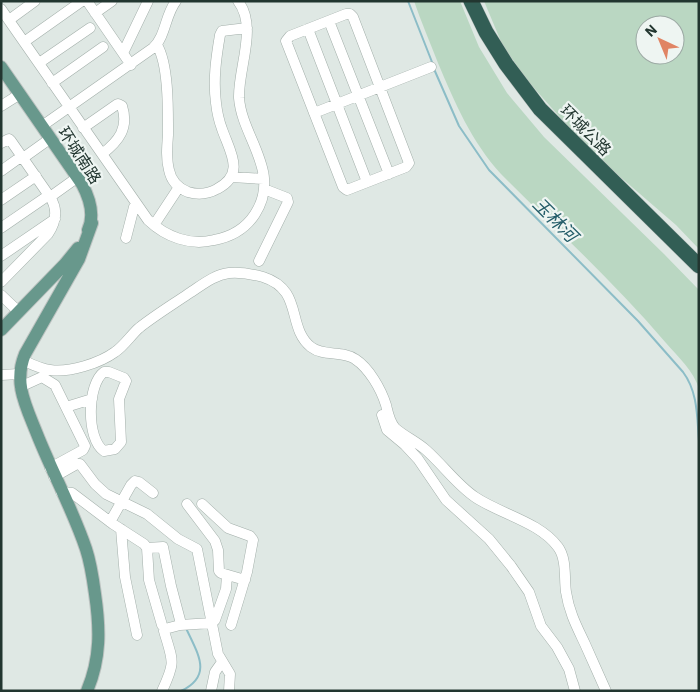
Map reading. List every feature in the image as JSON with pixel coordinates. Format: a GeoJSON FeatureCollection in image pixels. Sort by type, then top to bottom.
{"type":"FeatureCollection","features":[{"type":"Feature","properties":{"kind":"highway","name":"环城公路"},"geometry":{"type":"LineString","coordinates":[[471,1],[506,64],[540,109],[699,266]]}},
{"type":"Feature","properties":{"kind":"main road","name":"环城南路"},"geometry":{"type":"LineString","coordinates":[[1,67],[78,177],[89,199],[92,223],[84,247],[69,267]]}},
{"type":"Feature","properties":{"kind":"main road"},"geometry":{"type":"LineString","coordinates":[[1,330],[69,267]]}},
{"type":"Feature","properties":{"kind":"main road"},"geometry":{"type":"LineString","coordinates":[[69,267],[22,360],[20,387],[52,473],[87,551],[93,576],[100,636],[97,658],[87,691]]}},
{"type":"Feature","properties":{"kind":"street"},"geometry":{"type":"LineString","coordinates":[[9,20],[35,1]]}},
{"type":"Feature","properties":{"kind":"street"},"geometry":{"type":"LineString","coordinates":[[24,42],[82,1]]}},
{"type":"Feature","properties":{"kind":"street"},"geometry":{"type":"LineString","coordinates":[[87,1],[130,65]]}},
{"type":"Feature","properties":{"kind":"street"},"geometry":{"type":"LineString","coordinates":[[95,13],[112,1]]}},
{"type":"Feature","properties":{"kind":"street"},"geometry":{"type":"LineString","coordinates":[[123,53],[148,1]]}},
{"type":"Feature","properties":{"kind":"street"},"geometry":{"type":"LineString","coordinates":[[42,126],[157,45],[176,1]]}},
{"type":"Feature","properties":{"kind":"street"},"geometry":{"type":"LineString","coordinates":[[1,9],[136,204],[154,225],[172,237],[188,241],[205,242],[221,239],[236,232],[252,217],[260,205],[264,184],[258,152],[243,115],[240,102],[247,28],[241,6],[248,7],[250,1]]}},
{"type":"Feature","properties":{"kind":"street"},"geometry":{"type":"LineString","coordinates":[[348,14],[352,15],[410,163],[406,167],[348,190],[344,189],[286,41],[290,36],[329,21],[348,14]]}},
{"type":"Feature","properties":{"kind":"street"},"geometry":{"type":"LineString","coordinates":[[329,21],[389,174]]}},
{"type":"Feature","properties":{"kind":"street"},"geometry":{"type":"LineString","coordinates":[[39,63],[90,28]]}},
{"type":"Feature","properties":{"kind":"street"},"geometry":{"type":"LineString","coordinates":[[157,45],[162,57],[167,97],[168,165],[171,176],[180,187],[189,192],[205,193],[222,186],[232,177],[234,168],[233,159],[221,129],[216,106],[215,70],[222,31],[247,28]]}},
{"type":"Feature","properties":{"kind":"street"},"geometry":{"type":"LineString","coordinates":[[308,29],[367,182]]}},
{"type":"Feature","properties":{"kind":"street"},"geometry":{"type":"LineString","coordinates":[[52,83],[103,48]]}},
{"type":"Feature","properties":{"kind":"street"},"geometry":{"type":"LineString","coordinates":[[314,113],[431,67]]}},
{"type":"Feature","properties":{"kind":"street"},"geometry":{"type":"LineString","coordinates":[[1,106],[20,94]]}},
{"type":"Feature","properties":{"kind":"street"},"geometry":{"type":"LineString","coordinates":[[84,128],[116,105],[122,106],[125,123],[122,133],[117,141],[102,154]]}},
{"type":"Feature","properties":{"kind":"street"},"geometry":{"type":"LineString","coordinates":[[1,171],[51,138]]}},
{"type":"Feature","properties":{"kind":"street"},"geometry":{"type":"LineString","coordinates":[[1,143],[9,139],[50,196],[55,209],[55,219],[48,234],[1,282]]}},
{"type":"Feature","properties":{"kind":"street"},"geometry":{"type":"LineString","coordinates":[[1,200],[36,176]]}},
{"type":"Feature","properties":{"kind":"street"},"geometry":{"type":"LineString","coordinates":[[1,228],[78,177]]}},
{"type":"Feature","properties":{"kind":"street"},"geometry":{"type":"LineString","coordinates":[[232,177],[264,184],[287,198],[288,202],[259,261]]}},
{"type":"Feature","properties":{"kind":"street"},"geometry":{"type":"LineString","coordinates":[[154,225],[180,187]]}},
{"type":"Feature","properties":{"kind":"street"},"geometry":{"type":"LineString","coordinates":[[126,238],[136,204]]}},
{"type":"Feature","properties":{"kind":"street"},"geometry":{"type":"LineString","coordinates":[[1,256],[55,219]]}},
{"type":"Feature","properties":{"kind":"street"},"geometry":{"type":"LineString","coordinates":[[22,360],[44,369],[56,371],[90,364],[115,353],[143,325],[209,280],[223,274],[244,273],[267,278],[280,286],[290,298],[301,334],[309,346],[321,352],[346,355],[354,358],[364,367],[381,394],[392,425],[425,449],[467,490],[550,538],[559,548],[563,555],[567,600],[571,616],[606,691]]}},
{"type":"Feature","properties":{"kind":"street"},"geometry":{"type":"LineString","coordinates":[[1,295],[19,312]]}},
{"type":"Feature","properties":{"kind":"street"},"geometry":{"type":"LineString","coordinates":[[104,372],[110,372],[124,378],[126,381],[119,399],[121,442],[115,449],[104,451],[95,441],[91,427],[92,399],[101,375],[104,372]]}},
{"type":"Feature","properties":{"kind":"street"},"geometry":{"type":"LineString","coordinates":[[1,375],[20,374]]}},
{"type":"Feature","properties":{"kind":"street"},"geometry":{"type":"LineString","coordinates":[[20,387],[42,378],[55,385],[85,446]]}},
{"type":"Feature","properties":{"kind":"street"},"geometry":{"type":"LineString","coordinates":[[381,394],[380,400],[384,424],[387,430],[418,459],[450,504],[494,544],[526,588],[541,626],[557,647],[569,669],[576,691]]}},
{"type":"Feature","properties":{"kind":"street"},"geometry":{"type":"LineString","coordinates":[[66,406],[92,399]]}},
{"type":"Feature","properties":{"kind":"street"},"geometry":{"type":"LineString","coordinates":[[52,473],[83,450],[85,446],[95,441]]}},
{"type":"Feature","properties":{"kind":"street"},"geometry":{"type":"LineString","coordinates":[[52,473],[80,464],[101,490],[147,514],[178,539],[197,549],[218,654],[230,674],[228,691]]}},
{"type":"Feature","properties":{"kind":"street"},"geometry":{"type":"LineString","coordinates":[[110,522],[135,481],[153,493]]}},
{"type":"Feature","properties":{"kind":"street"},"geometry":{"type":"LineString","coordinates":[[61,492],[72,493],[110,522],[142,542],[146,548],[149,580],[162,625]]}},
{"type":"Feature","properties":{"kind":"street"},"geometry":{"type":"LineString","coordinates":[[187,504],[215,541],[218,550],[219,571],[245,580]]}},
{"type":"Feature","properties":{"kind":"street"},"geometry":{"type":"LineString","coordinates":[[202,504],[228,528],[252,537],[245,580],[231,625]]}},
{"type":"Feature","properties":{"kind":"street"},"geometry":{"type":"LineString","coordinates":[[121,529],[125,577],[137,635]]}},
{"type":"Feature","properties":{"kind":"street"},"geometry":{"type":"LineString","coordinates":[[146,548],[163,547],[170,586],[180,620]]}},
{"type":"Feature","properties":{"kind":"street"},"geometry":{"type":"LineString","coordinates":[[162,691],[173,665],[165,629],[212,623],[217,617],[226,589],[227,575]]}},
{"type":"Feature","properties":{"kind":"street"},"geometry":{"type":"LineString","coordinates":[[211,691],[215,672],[222,662]]}},
{"type":"Feature","properties":{"kind":"green space"},"geometry":{"type":"Polygon","coordinates":[[[414,1],[460,1],[479,47],[507,93],[544,137],[699,290],[699,389],[697,382],[685,364],[647,321],[490,161],[472,135],[457,107],[414,1]]]}},
{"type":"Feature","properties":{"kind":"green space"},"geometry":{"type":"Polygon","coordinates":[[[484,1],[699,1],[699,249],[676,225],[589,150],[526,79],[502,44],[484,1]]]}},
{"type":"Feature","properties":{"kind":"waterway","name":"玉林河"},"geometry":{"type":"LineString","coordinates":[[408,1],[432,62]]}},
{"type":"Feature","properties":{"kind":"waterway","name":"玉林河"},"geometry":{"type":"LineString","coordinates":[[434,69],[459,126],[489,170],[638,321],[683,372],[692,388],[694,396],[699,441]]}},
{"type":"Feature","properties":{"kind":"waterway"},"geometry":{"type":"LineString","coordinates":[[181,691],[191,685],[200,671],[198,655],[186,628]]}}]}
